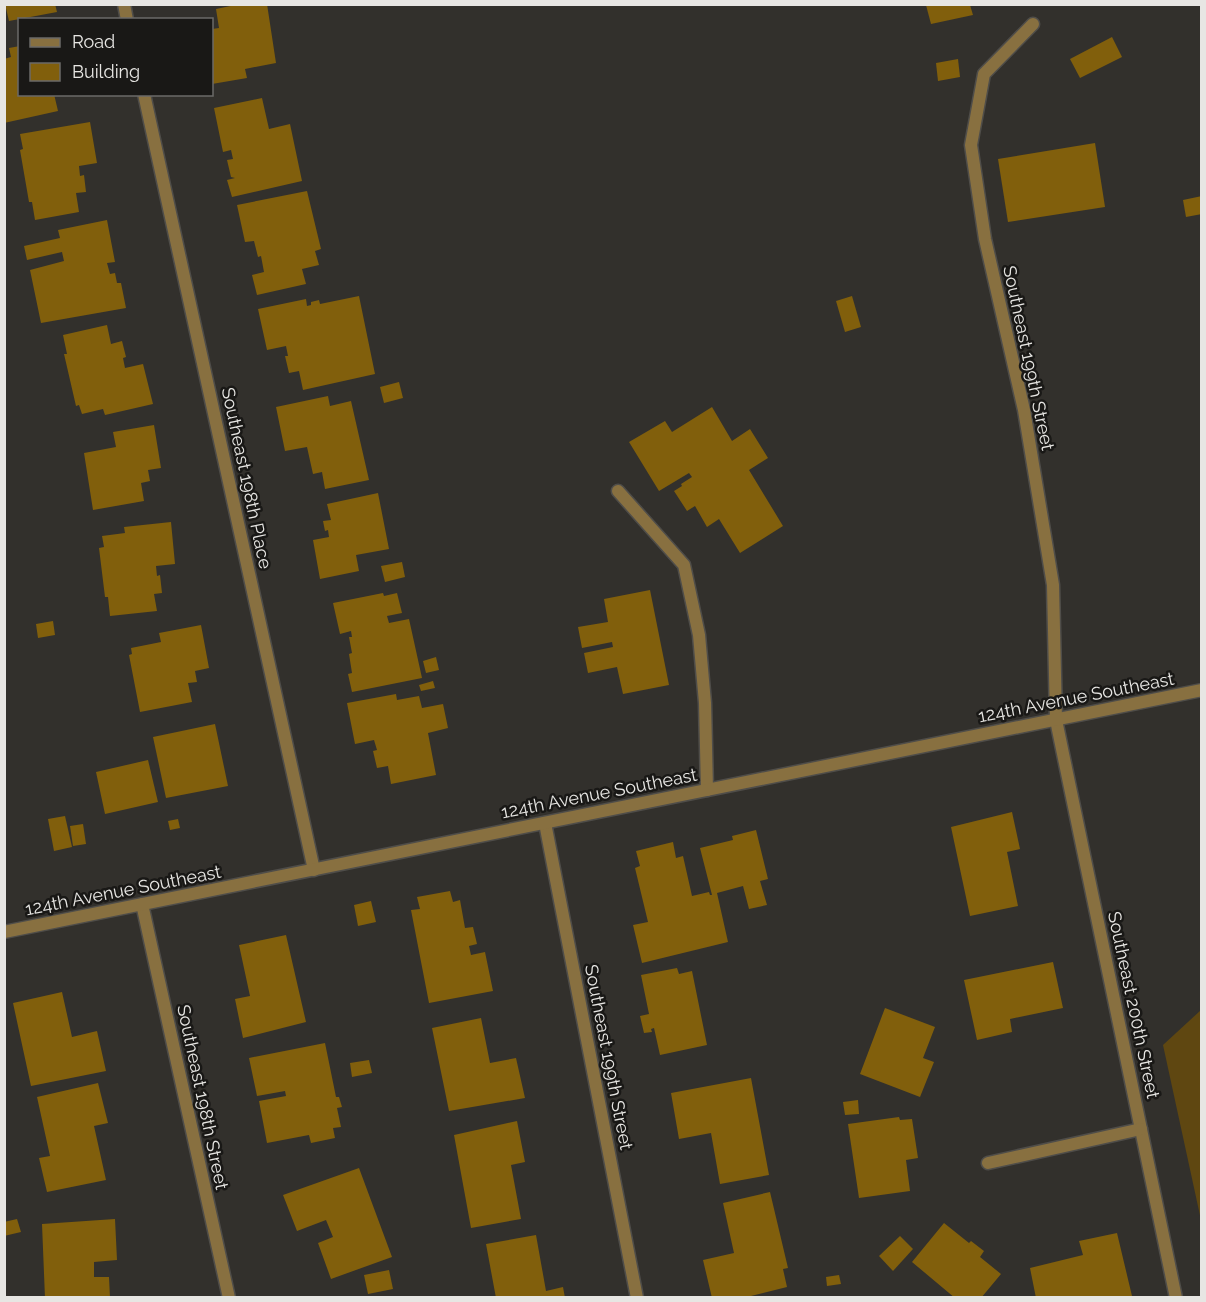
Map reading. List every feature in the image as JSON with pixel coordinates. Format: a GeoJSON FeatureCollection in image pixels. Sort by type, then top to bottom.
{"type":"FeatureCollection","features":[{"type":"Feature","properties":{"kind":"street","name":"Southeast 199th Street"},"geometry":{"type":"LineString","coordinates":[[1033,24],[984,74],[971,144],[985,238],[1024,410],[1053,585],[1056,720]]}},
{"type":"Feature","properties":{"kind":"street","name":"Southeast 198th Place"},"geometry":{"type":"LineString","coordinates":[[144,96],[315,870]]}},
{"type":"Feature","properties":{"kind":"street"},"geometry":{"type":"LineString","coordinates":[[618,491],[684,565],[699,635],[705,702],[707,790]]}},
{"type":"Feature","properties":{"kind":"street","name":"124th Avenue Southeast"},"geometry":{"type":"LineString","coordinates":[[4,932],[1202,690]]}},
{"type":"Feature","properties":{"kind":"street","name":"Southeast 200th Street"},"geometry":{"type":"LineString","coordinates":[[1056,720],[1176,1298]]}},
{"type":"Feature","properties":{"kind":"street","name":"Southeast 199th Street"},"geometry":{"type":"LineString","coordinates":[[546,823],[637,1298]]}},
{"type":"Feature","properties":{"kind":"street","name":"Southeast 198th Street"},"geometry":{"type":"LineString","coordinates":[[142,904],[229,1298]]}},
{"type":"Feature","properties":{"kind":"street"},"geometry":{"type":"LineString","coordinates":[[988,1163],[1141,1129]]}},
{"type":"Feature","properties":{"kind":"shaded area"},"geometry":{"type":"Polygon","coordinates":[[[1201,1010],[1201,1220],[1163,1045],[1201,1010]]]}},
{"type":"Feature","properties":{"kind":"building"},"geometry":{"type":"Polygon","coordinates":[[[5,4],[55,4],[57,12],[9,21],[5,4]]]}},
{"type":"Feature","properties":{"kind":"building"},"geometry":{"type":"Polygon","coordinates":[[[240,4],[267,4],[276,63],[245,69],[247,78],[213,84],[213,29],[219,28],[216,9],[240,4]]]}},
{"type":"Feature","properties":{"kind":"building"},"geometry":{"type":"Polygon","coordinates":[[[926,5],[970,5],[973,15],[931,24],[926,5]]]}},
{"type":"Feature","properties":{"kind":"building"},"geometry":{"type":"Polygon","coordinates":[[[1112,37],[1122,57],[1080,78],[1070,59],[1112,37]]]}},
{"type":"Feature","properties":{"kind":"building"},"geometry":{"type":"Polygon","coordinates":[[[18,46],[18,96],[54,96],[58,111],[4,123],[4,59],[11,57],[9,48],[18,46]]]}},
{"type":"Feature","properties":{"kind":"building"},"geometry":{"type":"Polygon","coordinates":[[[958,59],[960,77],[938,81],[936,63],[958,59]]]}},
{"type":"Feature","properties":{"kind":"building"},"geometry":{"type":"Polygon","coordinates":[[[262,98],[269,129],[290,124],[302,181],[232,197],[227,180],[235,178],[231,177],[227,160],[233,159],[231,150],[223,152],[214,108],[262,98]]]}},
{"type":"Feature","properties":{"kind":"building"},"geometry":{"type":"Polygon","coordinates":[[[90,122],[97,163],[79,166],[80,176],[84,175],[86,192],[76,193],[79,212],[35,220],[32,202],[29,202],[20,150],[23,149],[20,134],[90,122]]]}},
{"type":"Feature","properties":{"kind":"building"},"geometry":{"type":"Polygon","coordinates":[[[1095,143],[1105,207],[1008,222],[998,159],[1095,143]]]}},
{"type":"Feature","properties":{"kind":"building"},"geometry":{"type":"Polygon","coordinates":[[[307,191],[321,249],[315,251],[319,265],[302,269],[306,284],[257,295],[252,275],[264,272],[261,256],[258,257],[254,241],[245,242],[237,205],[307,191]]]}},
{"type":"Feature","properties":{"kind":"building"},"geometry":{"type":"Polygon","coordinates":[[[1202,196],[1202,214],[1186,217],[1183,200],[1202,196]]]}},
{"type":"Feature","properties":{"kind":"building"},"geometry":{"type":"Polygon","coordinates":[[[107,220],[115,262],[107,263],[110,274],[115,273],[117,283],[121,283],[126,308],[41,323],[30,270],[64,261],[62,252],[27,260],[24,246],[60,238],[58,230],[107,220]]]}},
{"type":"Feature","properties":{"kind":"building"},"geometry":{"type":"Polygon","coordinates":[[[359,296],[375,374],[303,390],[299,371],[289,373],[285,356],[288,356],[286,346],[267,350],[258,309],[306,299],[307,306],[319,300],[320,304],[359,296]]]}},
{"type":"Feature","properties":{"kind":"building"},"geometry":{"type":"Polygon","coordinates":[[[852,296],[861,327],[845,332],[836,301],[852,296]]]}},
{"type":"Feature","properties":{"kind":"building"},"geometry":{"type":"Polygon","coordinates":[[[107,325],[111,344],[122,341],[126,357],[123,358],[125,368],[143,364],[153,404],[105,415],[103,409],[82,414],[79,405],[76,406],[64,354],[67,354],[63,335],[107,325]]]}},
{"type":"Feature","properties":{"kind":"building"},"geometry":{"type":"Polygon","coordinates":[[[399,382],[403,398],[384,403],[380,387],[399,382]]]}},
{"type":"Feature","properties":{"kind":"building"},"geometry":{"type":"Polygon","coordinates":[[[328,396],[330,406],[351,401],[369,480],[325,489],[322,472],[313,474],[307,447],[285,451],[276,407],[328,396]]]}},
{"type":"Feature","properties":{"kind":"building"},"geometry":{"type":"Polygon","coordinates":[[[712,407],[732,441],[750,429],[768,458],[749,470],[783,526],[740,553],[719,519],[707,527],[695,506],[687,511],[674,491],[692,477],[689,473],[659,491],[629,442],[665,421],[672,432],[712,407]]]}},
{"type":"Feature","properties":{"kind":"building"},"geometry":{"type":"Polygon","coordinates":[[[154,425],[161,468],[148,470],[150,481],[141,483],[144,501],[93,510],[84,453],[116,447],[113,432],[154,425]]]}},
{"type":"Feature","properties":{"kind":"building"},"geometry":{"type":"Polygon","coordinates":[[[378,493],[389,549],[356,555],[359,571],[320,579],[313,540],[329,537],[323,521],[331,520],[327,504],[378,493]]]}},
{"type":"Feature","properties":{"kind":"building"},"geometry":{"type":"Polygon","coordinates":[[[171,522],[175,564],[156,566],[157,576],[160,575],[162,593],[154,594],[157,611],[110,616],[108,597],[105,597],[99,548],[104,547],[102,536],[125,533],[124,527],[171,522]]]}},
{"type":"Feature","properties":{"kind":"building"},"geometry":{"type":"Polygon","coordinates":[[[402,562],[405,577],[385,582],[381,566],[402,562]]]}},
{"type":"Feature","properties":{"kind":"building"},"geometry":{"type":"Polygon","coordinates":[[[650,590],[669,685],[623,694],[617,667],[588,673],[584,653],[613,647],[612,642],[582,648],[578,627],[608,622],[604,599],[650,590]]]}},
{"type":"Feature","properties":{"kind":"building"},"geometry":{"type":"Polygon","coordinates":[[[383,593],[384,596],[397,593],[402,613],[387,616],[389,623],[409,619],[422,678],[352,692],[348,674],[352,673],[349,654],[352,653],[349,637],[352,637],[351,631],[340,634],[333,603],[383,593]]]}},
{"type":"Feature","properties":{"kind":"building"},"geometry":{"type":"Polygon","coordinates":[[[53,621],[55,635],[38,638],[36,624],[53,621]]]}},
{"type":"Feature","properties":{"kind":"building"},"geometry":{"type":"Polygon","coordinates":[[[201,625],[209,668],[195,671],[197,682],[188,683],[192,702],[140,712],[129,655],[132,654],[131,648],[161,642],[159,633],[201,625]]]}},
{"type":"Feature","properties":{"kind":"building"},"geometry":{"type":"Polygon","coordinates":[[[436,657],[439,670],[426,673],[423,661],[436,657]]]}},
{"type":"Feature","properties":{"kind":"building"},"geometry":{"type":"Polygon","coordinates":[[[433,681],[435,688],[421,691],[419,685],[433,681]]]}},
{"type":"Feature","properties":{"kind":"building"},"geometry":{"type":"Polygon","coordinates":[[[396,694],[397,700],[419,696],[422,708],[443,704],[448,728],[428,733],[436,775],[391,784],[388,766],[377,768],[373,751],[377,750],[374,740],[355,744],[347,703],[396,694]]]}},
{"type":"Feature","properties":{"kind":"building"},"geometry":{"type":"Polygon","coordinates":[[[215,724],[228,786],[166,798],[153,737],[215,724]]]}},
{"type":"Feature","properties":{"kind":"building"},"geometry":{"type":"Polygon","coordinates":[[[148,760],[158,802],[105,814],[96,772],[148,760]]]}},
{"type":"Feature","properties":{"kind":"building"},"geometry":{"type":"Polygon","coordinates":[[[1012,812],[1020,849],[1007,852],[1018,906],[970,916],[951,827],[1012,812]]]}},
{"type":"Feature","properties":{"kind":"building"},"geometry":{"type":"Polygon","coordinates":[[[65,816],[72,847],[54,851],[48,819],[65,816]]]}},
{"type":"Feature","properties":{"kind":"building"},"geometry":{"type":"Polygon","coordinates":[[[178,819],[180,828],[170,830],[168,821],[178,819]]]}},
{"type":"Feature","properties":{"kind":"building"},"geometry":{"type":"Polygon","coordinates":[[[83,824],[86,844],[73,846],[70,826],[83,824]]]}},
{"type":"Feature","properties":{"kind":"building"},"geometry":{"type":"Polygon","coordinates":[[[756,830],[768,879],[760,881],[767,905],[749,909],[743,886],[717,893],[728,942],[642,963],[633,925],[648,922],[635,868],[640,866],[636,851],[673,842],[676,858],[683,856],[692,896],[709,892],[712,895],[700,848],[733,840],[732,836],[756,830]]]}},
{"type":"Feature","properties":{"kind":"building"},"geometry":{"type":"Polygon","coordinates":[[[450,891],[453,902],[460,900],[465,928],[473,927],[477,944],[469,946],[471,955],[485,952],[493,991],[429,1003],[411,910],[420,909],[417,897],[450,891]]]}},
{"type":"Feature","properties":{"kind":"building"},"geometry":{"type":"Polygon","coordinates":[[[371,901],[376,922],[358,926],[354,905],[371,901]]]}},
{"type":"Feature","properties":{"kind":"building"},"geometry":{"type":"Polygon","coordinates":[[[286,935],[306,1022],[243,1038],[235,999],[250,996],[239,945],[286,935]]]}},
{"type":"Feature","properties":{"kind":"building"},"geometry":{"type":"Polygon","coordinates":[[[1053,962],[1063,1008],[1010,1019],[1012,1032],[977,1040],[964,980],[1053,962]]]}},
{"type":"Feature","properties":{"kind":"building"},"geometry":{"type":"Polygon","coordinates":[[[677,968],[679,974],[692,971],[707,1045],[660,1055],[654,1028],[651,1029],[652,1032],[644,1033],[640,1016],[649,1014],[641,975],[677,968]]]}},
{"type":"Feature","properties":{"kind":"building"},"geometry":{"type":"Polygon","coordinates":[[[62,992],[72,1037],[97,1031],[106,1071],[31,1086],[13,1003],[62,992]]]}},
{"type":"Feature","properties":{"kind":"building"},"geometry":{"type":"Polygon","coordinates":[[[885,1008],[935,1027],[923,1058],[934,1062],[920,1097],[860,1074],[885,1008]]]}},
{"type":"Feature","properties":{"kind":"building"},"geometry":{"type":"Polygon","coordinates":[[[481,1018],[490,1063],[516,1058],[525,1098],[449,1111],[432,1028],[481,1018]]]}},
{"type":"Feature","properties":{"kind":"building"},"geometry":{"type":"Polygon","coordinates":[[[325,1043],[336,1097],[339,1097],[342,1107],[337,1108],[341,1127],[333,1128],[335,1138],[311,1143],[309,1135],[267,1143],[259,1101],[286,1096],[285,1091],[257,1096],[249,1058],[325,1043]]]}},
{"type":"Feature","properties":{"kind":"building"},"geometry":{"type":"Polygon","coordinates":[[[369,1060],[372,1073],[352,1077],[350,1063],[369,1060]]]}},
{"type":"Feature","properties":{"kind":"building"},"geometry":{"type":"Polygon","coordinates":[[[751,1078],[769,1175],[720,1184],[711,1133],[679,1139],[671,1093],[751,1078]]]}},
{"type":"Feature","properties":{"kind":"building"},"geometry":{"type":"Polygon","coordinates":[[[98,1083],[108,1123],[94,1126],[106,1180],[47,1192],[39,1158],[50,1156],[37,1097],[98,1083]]]}},
{"type":"Feature","properties":{"kind":"building"},"geometry":{"type":"Polygon","coordinates":[[[858,1100],[859,1114],[845,1115],[843,1102],[858,1100]]]}},
{"type":"Feature","properties":{"kind":"building"},"geometry":{"type":"Polygon","coordinates":[[[899,1117],[900,1120],[912,1119],[918,1158],[906,1160],[910,1191],[859,1198],[848,1124],[899,1117]]]}},
{"type":"Feature","properties":{"kind":"building"},"geometry":{"type":"Polygon","coordinates":[[[517,1121],[525,1162],[511,1165],[521,1219],[471,1228],[454,1135],[517,1121]]]}},
{"type":"Feature","properties":{"kind":"building"},"geometry":{"type":"Polygon","coordinates":[[[359,1168],[392,1257],[331,1279],[318,1243],[333,1237],[326,1220],[297,1231],[283,1195],[359,1168]]]}},
{"type":"Feature","properties":{"kind":"building"},"geometry":{"type":"Polygon","coordinates":[[[770,1192],[788,1268],[783,1269],[787,1287],[743,1298],[712,1298],[703,1260],[734,1253],[723,1203],[770,1192]]]}},
{"type":"Feature","properties":{"kind":"building"},"geometry":{"type":"Polygon","coordinates":[[[17,1219],[21,1232],[4,1236],[4,1222],[17,1219]]]}},
{"type":"Feature","properties":{"kind":"building"},"geometry":{"type":"Polygon","coordinates":[[[115,1219],[117,1260],[94,1262],[94,1277],[109,1277],[110,1298],[45,1298],[42,1224],[115,1219]]]}},
{"type":"Feature","properties":{"kind":"building"},"geometry":{"type":"Polygon","coordinates":[[[944,1223],[969,1243],[971,1241],[984,1251],[980,1257],[1001,1274],[981,1298],[955,1298],[912,1262],[944,1223]]]}},
{"type":"Feature","properties":{"kind":"building"},"geometry":{"type":"Polygon","coordinates":[[[1117,1233],[1132,1296],[1036,1298],[1030,1268],[1083,1255],[1079,1241],[1117,1233]]]}},
{"type":"Feature","properties":{"kind":"building"},"geometry":{"type":"Polygon","coordinates":[[[536,1235],[546,1291],[563,1287],[565,1298],[496,1298],[486,1244],[536,1235]]]}},
{"type":"Feature","properties":{"kind":"building"},"geometry":{"type":"Polygon","coordinates":[[[900,1236],[913,1249],[893,1271],[879,1256],[900,1236]]]}},
{"type":"Feature","properties":{"kind":"building"},"geometry":{"type":"Polygon","coordinates":[[[389,1270],[393,1289],[368,1294],[364,1275],[389,1270]]]}},
{"type":"Feature","properties":{"kind":"building"},"geometry":{"type":"Polygon","coordinates":[[[839,1275],[841,1284],[827,1286],[826,1277],[839,1275]]]}}]}
